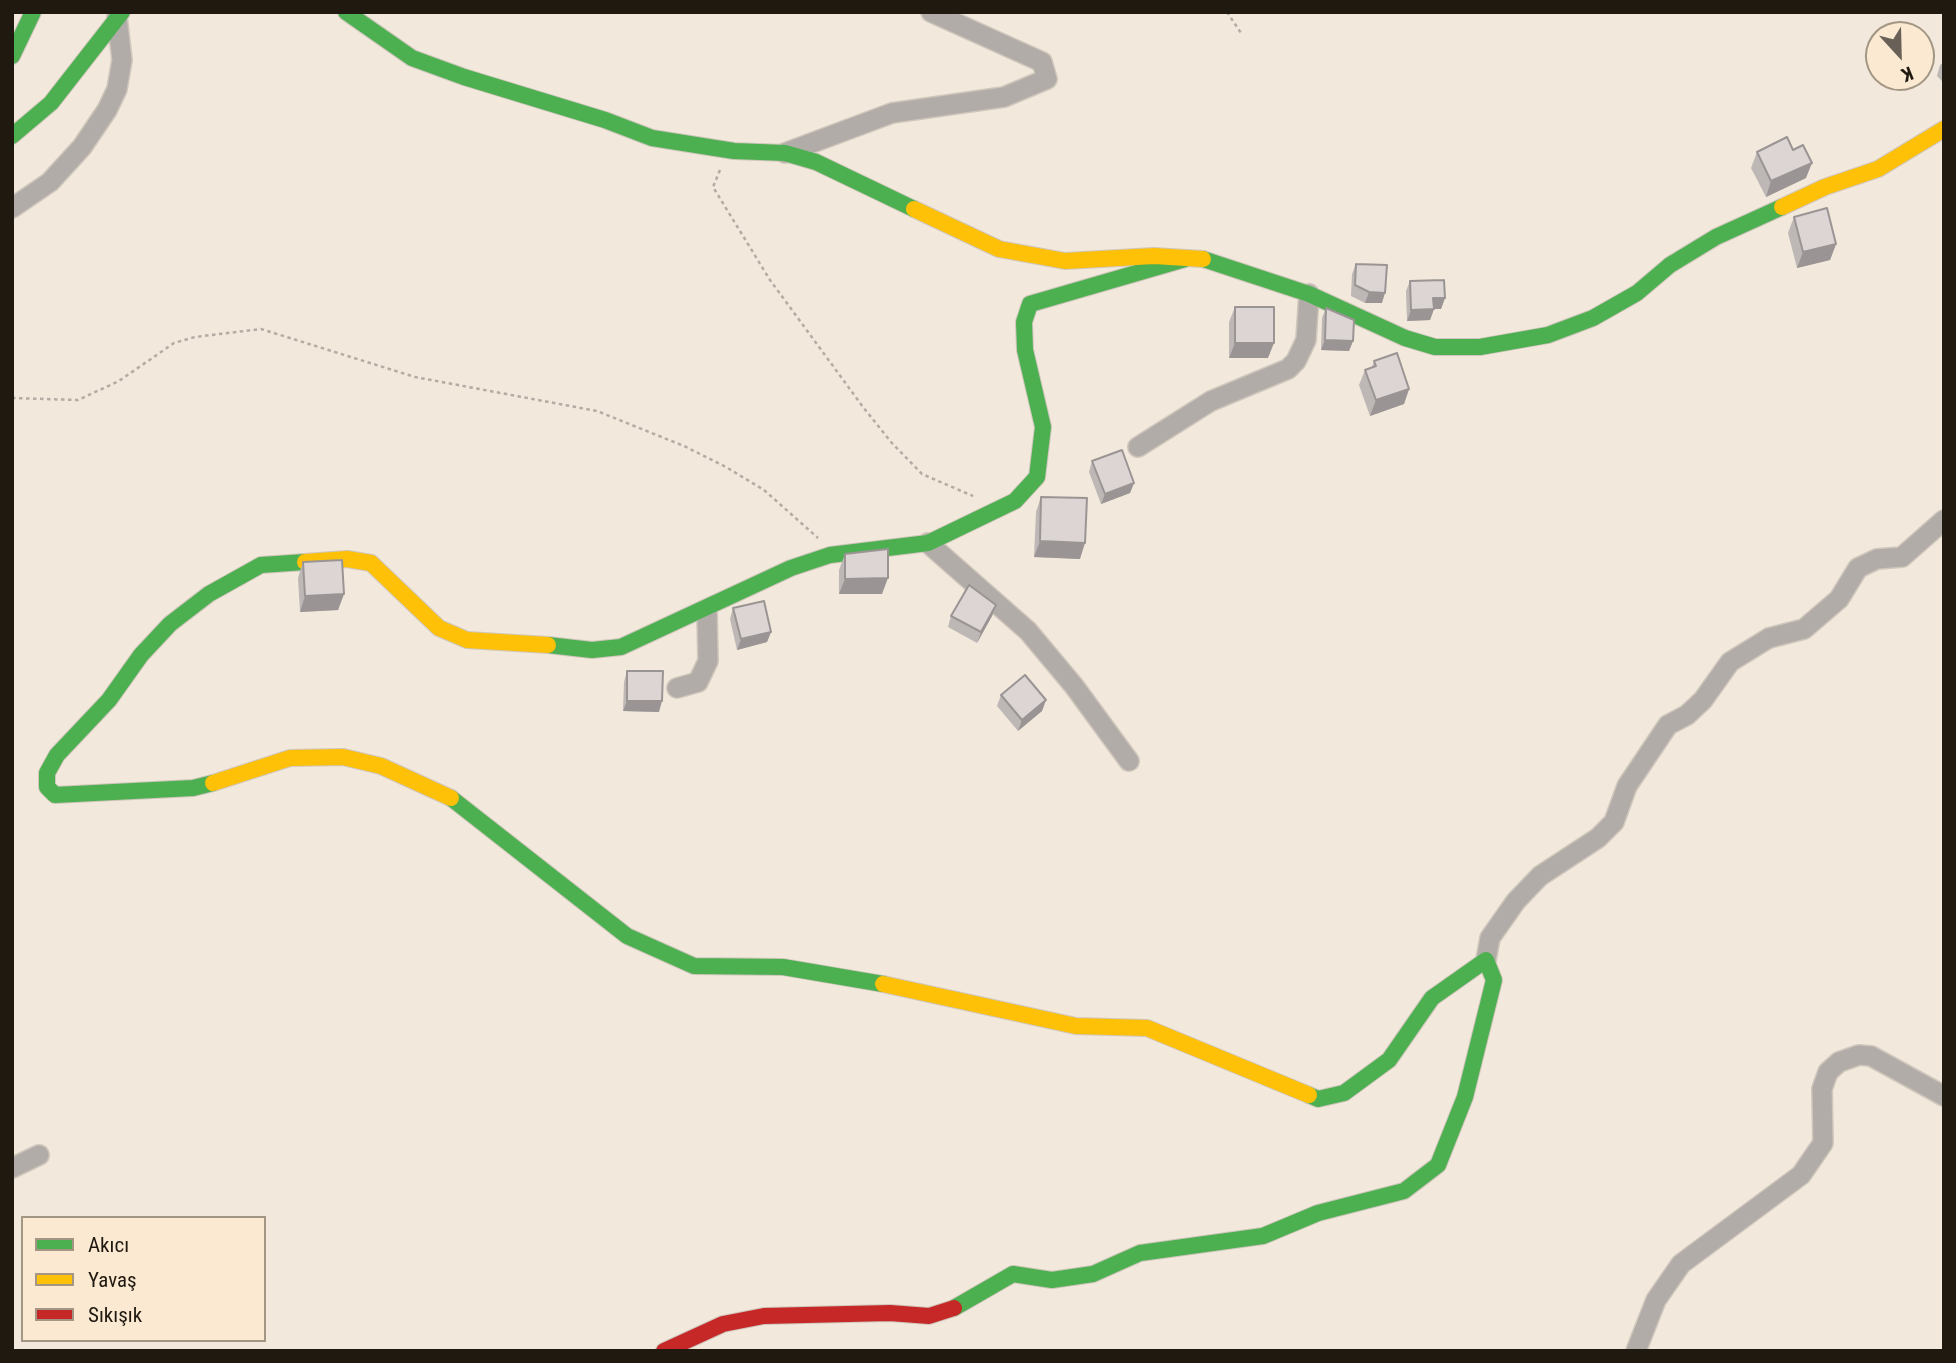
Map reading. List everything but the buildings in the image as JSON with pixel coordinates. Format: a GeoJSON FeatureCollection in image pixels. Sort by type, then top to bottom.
{"type":"FeatureCollection","features":[{"type":"Feature","properties":{"kind":"street"},"geometry":{"type":"LineString","coordinates":[[12,56],[33,12]]}},
{"type":"Feature","properties":{"kind":"street"},"geometry":{"type":"LineString","coordinates":[[346,12],[385,42],[412,58],[464,77],[605,120],[652,138],[734,151],[785,153],[848,175],[959,233],[999,250],[1065,261],[1154,256],[1210,259],[1309,295],[1405,338],[1435,347],[1480,347],[1548,335],[1593,318],[1637,293],[1670,265],[1716,237],[1825,187],[1878,169],[1944,129]]}},
{"type":"Feature","properties":{"kind":"street"},"geometry":{"type":"LineString","coordinates":[[785,153],[892,113],[1004,97],[1047,79],[1042,62],[931,12]]}},
{"type":"Feature","properties":{"kind":"street"},"geometry":{"type":"LineString","coordinates":[[12,136],[51,103],[119,15]]}},
{"type":"Feature","properties":{"kind":"street"},"geometry":{"type":"LineString","coordinates":[[12,208],[50,182],[82,147],[107,110],[117,89],[122,60],[119,15]]}},
{"type":"Feature","properties":{"kind":"street"},"geometry":{"type":"LineString","coordinates":[[1185,259],[1030,304],[1024,322],[1025,350],[1043,428],[1037,477],[1015,501],[928,543],[830,555],[791,568],[707,610],[621,647],[592,650],[518,641],[467,640],[439,628],[371,563],[347,559],[261,565],[209,594],[170,624],[141,655],[109,700],[57,755],[47,773],[47,787],[55,795],[193,788],[241,776],[290,758],[343,757],[381,766],[459,802],[627,936],[694,966],[783,967],[840,975],[1076,1026],[1147,1028],[1318,1100],[1344,1093],[1389,1060],[1433,998],[1469,968],[1486,960]]}},
{"type":"Feature","properties":{"kind":"street"},"geometry":{"type":"LineString","coordinates":[[1139,447],[1212,401],[1288,369],[1296,361],[1306,340],[1309,295]]}},
{"type":"Feature","properties":{"kind":"street"},"geometry":{"type":"LineString","coordinates":[[664,1351],[723,1324],[764,1316],[890,1313],[929,1316],[959,1306],[1013,1274],[1052,1280],[1093,1273],[1140,1253],[1263,1236],[1318,1213],[1404,1191],[1438,1165],[1465,1097],[1494,980],[1486,960],[1490,938],[1516,901],[1540,876],[1598,838],[1614,822],[1627,786],[1668,725],[1687,715],[1703,700],[1730,662],[1769,638],[1804,629],[1839,599],[1858,568],[1877,559],[1902,557],[1944,520]]}},
{"type":"Feature","properties":{"kind":"street"},"geometry":{"type":"LineString","coordinates":[[928,543],[1028,631],[1129,761]]}},
{"type":"Feature","properties":{"kind":"street"},"geometry":{"type":"LineString","coordinates":[[677,688],[698,682],[708,661],[707,610]]}},
{"type":"Feature","properties":{"kind":"street"},"geometry":{"type":"LineString","coordinates":[[1636,1351],[1656,1300],[1681,1264],[1801,1175],[1823,1143],[1822,1089],[1828,1072],[1839,1062],[1859,1055],[1871,1056],[1944,1096]]}},
{"type":"Feature","properties":{"kind":"street"},"geometry":{"type":"LineString","coordinates":[[12,1168],[39,1155]]}},
{"type":"Feature","properties":{"kind":"path"},"geometry":{"type":"LineString","coordinates":[[1227,12],[1241,33]]}},
{"type":"Feature","properties":{"kind":"path"},"geometry":{"type":"LineString","coordinates":[[734,151],[721,167],[713,187],[770,280],[863,407],[906,459],[922,474],[942,485],[978,497]]}},
{"type":"Feature","properties":{"kind":"path"},"geometry":{"type":"LineString","coordinates":[[12,398],[78,400],[119,381],[174,343],[195,337],[261,329],[415,377],[574,404],[640,427],[726,467],[764,490],[814,533],[830,555]]}},
{"type":"Feature","properties":{"kind":"traffic: fast"},"geometry":{"type":"LineString","coordinates":[[12,56],[33,12]]}},
{"type":"Feature","properties":{"kind":"traffic: fast"},"geometry":{"type":"LineString","coordinates":[[12,136],[51,103],[122,12]]}},
{"type":"Feature","properties":{"kind":"traffic: fast"},"geometry":{"type":"LineString","coordinates":[[346,12],[412,58],[464,77],[605,120],[652,138],[734,151],[785,153],[816,162],[914,209]]}},
{"type":"Feature","properties":{"kind":"traffic: fast"},"geometry":{"type":"LineString","coordinates":[[1203,259],[1309,294],[1405,338],[1435,347],[1480,347],[1548,335],[1593,318],[1637,293],[1670,265],[1716,237],[1782,207]]}},
{"type":"Feature","properties":{"kind":"traffic: fast"},"geometry":{"type":"LineString","coordinates":[[548,645],[592,650],[621,647],[791,568],[830,555],[928,543],[1015,501],[1037,477],[1043,427],[1025,350],[1024,322],[1030,304],[1185,259]]}},
{"type":"Feature","properties":{"kind":"traffic: fast"},"geometry":{"type":"LineString","coordinates":[[213,783],[193,788],[55,795],[47,787],[47,773],[57,755],[109,700],[141,655],[170,624],[209,594],[261,565],[305,562]]}},
{"type":"Feature","properties":{"kind":"traffic: fast"},"geometry":{"type":"LineString","coordinates":[[451,798],[627,936],[694,966],[783,967],[883,984]]}},
{"type":"Feature","properties":{"kind":"traffic: fast"},"geometry":{"type":"LineString","coordinates":[[954,1308],[1013,1274],[1052,1280],[1093,1274],[1140,1253],[1263,1236],[1318,1213],[1404,1191],[1438,1165],[1465,1097],[1494,980],[1486,960],[1432,998],[1389,1060],[1344,1093],[1318,1099],[1309,1095]]}},
{"type":"Feature","properties":{"kind":"traffic: slow"},"geometry":{"type":"LineString","coordinates":[[1782,207],[1825,187],[1878,169],[1944,129]]}},
{"type":"Feature","properties":{"kind":"traffic: slow"},"geometry":{"type":"LineString","coordinates":[[914,209],[999,249],[1065,261],[1154,256],[1203,259]]}},
{"type":"Feature","properties":{"kind":"traffic: slow"},"geometry":{"type":"LineString","coordinates":[[305,562],[347,559],[371,563],[439,628],[467,640],[548,645]]}},
{"type":"Feature","properties":{"kind":"traffic: slow"},"geometry":{"type":"LineString","coordinates":[[213,783],[290,758],[343,757],[381,766],[451,798]]}},
{"type":"Feature","properties":{"kind":"traffic: slow"},"geometry":{"type":"LineString","coordinates":[[883,984],[1076,1026],[1147,1028],[1309,1095]]}},
{"type":"Feature","properties":{"kind":"traffic: jam"},"geometry":{"type":"LineString","coordinates":[[664,1351],[723,1324],[764,1316],[890,1313],[929,1316],[954,1308]]}}]}
